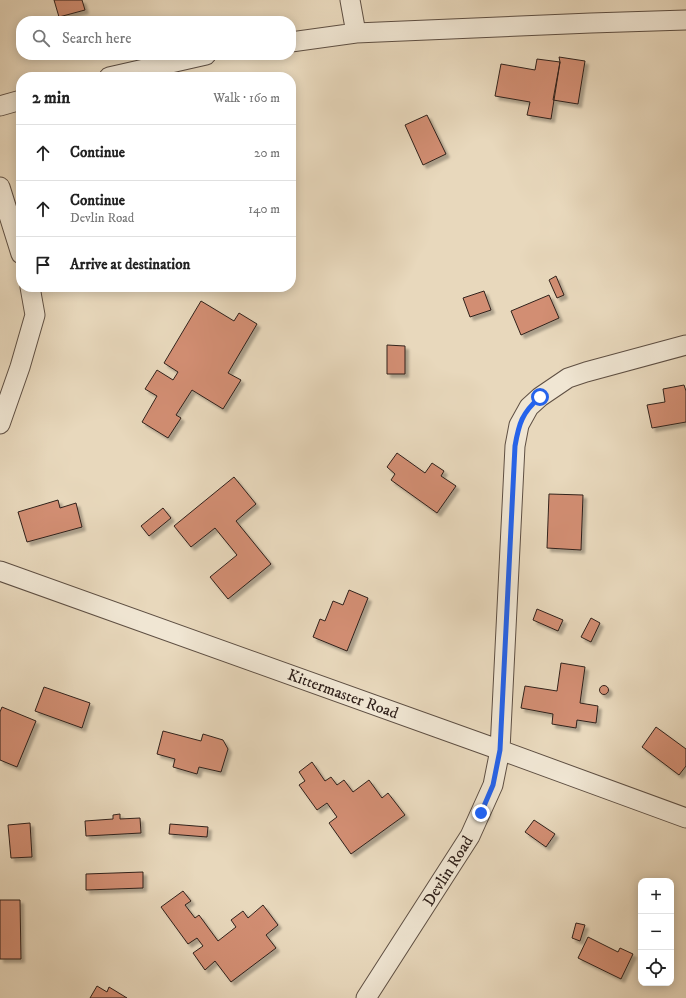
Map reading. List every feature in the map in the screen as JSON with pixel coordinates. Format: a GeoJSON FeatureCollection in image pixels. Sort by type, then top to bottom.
{"type":"FeatureCollection","features":[{"type":"Feature","properties":{"kind":"street"},"geometry":{"type":"LineString","coordinates":[[350,0],[356,33]]}},
{"type":"Feature","properties":{"kind":"street"},"geometry":{"type":"LineString","coordinates":[[296,41],[356,33],[686,20]]}},
{"type":"Feature","properties":{"kind":"street"},"geometry":{"type":"LineString","coordinates":[[131,72],[184,60]]}},
{"type":"Feature","properties":{"kind":"street"},"geometry":{"type":"LineString","coordinates":[[0,106],[16,101]]}},
{"type":"Feature","properties":{"kind":"street"},"geometry":{"type":"LineString","coordinates":[[0,187],[16,238]]}},
{"type":"Feature","properties":{"kind":"street"},"geometry":{"type":"LineString","coordinates":[[0,424],[20,368],[34,315],[31,292]]}},
{"type":"Feature","properties":{"kind":"street","name":"Devlin Road"},"geometry":{"type":"LineString","coordinates":[[366,998],[470,836],[493,785],[500,750],[515,446],[519,425],[529,407],[540,397],[568,378],[686,345]]}},
{"type":"Feature","properties":{"kind":"street","name":"Kittermaster Road"},"geometry":{"type":"LineString","coordinates":[[0,571],[686,818]]}},
{"type":"Feature","properties":{"kind":"building"},"geometry":{"type":"Polygon","coordinates":[[[54,0],[82,0],[85,10],[59,16],[54,0]]]}},
{"type":"Feature","properties":{"kind":"building"},"geometry":{"type":"Polygon","coordinates":[[[559,57],[585,61],[578,104],[553,100],[560,62],[559,57]]]}},
{"type":"Feature","properties":{"kind":"building"},"geometry":{"type":"Polygon","coordinates":[[[537,59],[560,62],[551,119],[527,115],[530,102],[495,96],[501,64],[535,70],[537,59]]]}},
{"type":"Feature","properties":{"kind":"building"},"geometry":{"type":"Polygon","coordinates":[[[427,115],[446,154],[423,165],[405,125],[427,115]]]}},
{"type":"Feature","properties":{"kind":"building"},"geometry":{"type":"Polygon","coordinates":[[[556,276],[564,295],[557,298],[549,280],[556,276]]]}},
{"type":"Feature","properties":{"kind":"building"},"geometry":{"type":"Polygon","coordinates":[[[484,291],[491,310],[470,317],[463,298],[484,291]]]}},
{"type":"Feature","properties":{"kind":"building"},"geometry":{"type":"Polygon","coordinates":[[[549,295],[559,318],[521,335],[511,311],[549,295]]]}},
{"type":"Feature","properties":{"kind":"building"},"geometry":{"type":"Polygon","coordinates":[[[201,301],[234,321],[239,313],[257,324],[228,373],[241,380],[223,409],[192,390],[176,415],[181,418],[168,438],[142,422],[157,396],[145,389],[157,370],[173,380],[178,372],[164,363],[201,301]]]}},
{"type":"Feature","properties":{"kind":"building"},"geometry":{"type":"Polygon","coordinates":[[[387,345],[405,346],[405,374],[387,374],[387,345]]]}},
{"type":"Feature","properties":{"kind":"building"},"geometry":{"type":"Polygon","coordinates":[[[684,385],[686,391],[686,422],[652,428],[647,405],[665,402],[663,389],[684,385]]]}},
{"type":"Feature","properties":{"kind":"building"},"geometry":{"type":"Polygon","coordinates":[[[397,453],[425,473],[432,463],[444,471],[441,476],[456,486],[437,513],[391,480],[395,474],[387,467],[397,453]]]}},
{"type":"Feature","properties":{"kind":"building"},"geometry":{"type":"Polygon","coordinates":[[[234,477],[256,504],[236,521],[271,564],[228,599],[210,577],[237,555],[215,528],[191,547],[174,526],[234,477]]]}},
{"type":"Feature","properties":{"kind":"building"},"geometry":{"type":"Polygon","coordinates":[[[549,494],[583,495],[581,550],[547,548],[549,494]]]}},
{"type":"Feature","properties":{"kind":"building"},"geometry":{"type":"Polygon","coordinates":[[[58,500],[60,508],[76,503],[82,527],[27,542],[18,512],[58,500]]]}},
{"type":"Feature","properties":{"kind":"building"},"geometry":{"type":"Polygon","coordinates":[[[163,508],[171,518],[149,536],[141,526],[163,508]]]}},
{"type":"Feature","properties":{"kind":"building"},"geometry":{"type":"Polygon","coordinates":[[[349,590],[368,598],[347,651],[313,637],[320,619],[325,621],[333,601],[343,605],[349,590]]]}},
{"type":"Feature","properties":{"kind":"building"},"geometry":{"type":"Polygon","coordinates":[[[537,609],[563,620],[558,631],[533,620],[537,609]]]}},
{"type":"Feature","properties":{"kind":"building"},"geometry":{"type":"Polygon","coordinates":[[[591,618],[600,623],[591,642],[581,637],[591,618]]]}},
{"type":"Feature","properties":{"kind":"building"},"geometry":{"type":"Polygon","coordinates":[[[561,663],[585,667],[580,703],[598,706],[596,723],[577,720],[576,728],[552,724],[553,714],[521,708],[525,686],[557,691],[561,663]]]}},
{"type":"Feature","properties":{"kind":"building"},"geometry":{"type":"Polygon","coordinates":[[[604,685],[609,690],[604,695],[599,690],[604,685]]]}},
{"type":"Feature","properties":{"kind":"building"},"geometry":{"type":"Polygon","coordinates":[[[44,687],[90,703],[82,728],[35,711],[44,687]]]}},
{"type":"Feature","properties":{"kind":"building"},"geometry":{"type":"Polygon","coordinates":[[[2,707],[36,721],[17,767],[0,760],[0,712],[2,707]]]}},
{"type":"Feature","properties":{"kind":"building"},"geometry":{"type":"Polygon","coordinates":[[[656,727],[686,749],[686,766],[679,775],[642,747],[656,727]]]}},
{"type":"Feature","properties":{"kind":"building"},"geometry":{"type":"Polygon","coordinates":[[[163,731],[201,741],[203,734],[223,740],[228,749],[221,772],[199,767],[197,774],[173,767],[175,759],[157,754],[163,731]]]}},
{"type":"Feature","properties":{"kind":"building"},"geometry":{"type":"Polygon","coordinates":[[[312,762],[325,781],[331,777],[337,785],[344,780],[353,792],[369,780],[382,798],[388,793],[405,815],[351,854],[329,823],[337,817],[327,803],[317,810],[299,785],[305,781],[299,772],[312,762]]]}},
{"type":"Feature","properties":{"kind":"building"},"geometry":{"type":"Polygon","coordinates":[[[120,814],[120,819],[140,818],[141,833],[86,836],[85,821],[113,819],[113,815],[120,814]]]}},
{"type":"Feature","properties":{"kind":"building"},"geometry":{"type":"Polygon","coordinates":[[[534,820],[555,834],[546,847],[525,832],[534,820]]]}},
{"type":"Feature","properties":{"kind":"building"},"geometry":{"type":"Polygon","coordinates":[[[30,823],[32,857],[11,858],[8,825],[30,823]]]}},
{"type":"Feature","properties":{"kind":"building"},"geometry":{"type":"Polygon","coordinates":[[[170,824],[208,827],[207,837],[169,834],[170,824]]]}},
{"type":"Feature","properties":{"kind":"building"},"geometry":{"type":"Polygon","coordinates":[[[143,872],[143,888],[86,890],[86,874],[143,872]]]}},
{"type":"Feature","properties":{"kind":"building"},"geometry":{"type":"Polygon","coordinates":[[[183,891],[191,901],[185,905],[195,918],[199,915],[218,941],[236,927],[231,920],[243,911],[248,918],[263,905],[278,925],[266,935],[276,948],[231,982],[215,961],[205,970],[193,953],[203,946],[197,938],[188,944],[161,907],[183,891]]]}},
{"type":"Feature","properties":{"kind":"building"},"geometry":{"type":"Polygon","coordinates":[[[0,900],[20,900],[21,959],[0,959],[0,900]]]}},
{"type":"Feature","properties":{"kind":"building"},"geometry":{"type":"Polygon","coordinates":[[[576,923],[585,925],[580,941],[572,938],[576,923]]]}},
{"type":"Feature","properties":{"kind":"building"},"geometry":{"type":"Polygon","coordinates":[[[588,937],[618,952],[620,948],[633,954],[621,979],[578,958],[588,937]]]}},
{"type":"Feature","properties":{"kind":"building"},"geometry":{"type":"Polygon","coordinates":[[[97,986],[107,992],[109,987],[127,998],[90,998],[97,986]]]}},
{"type":"Feature","properties":{"kind":"route"},"geometry":{"type":"LineString","coordinates":[[481,813],[493,785],[500,750],[515,446],[519,425],[529,407],[540,397]]}}]}
